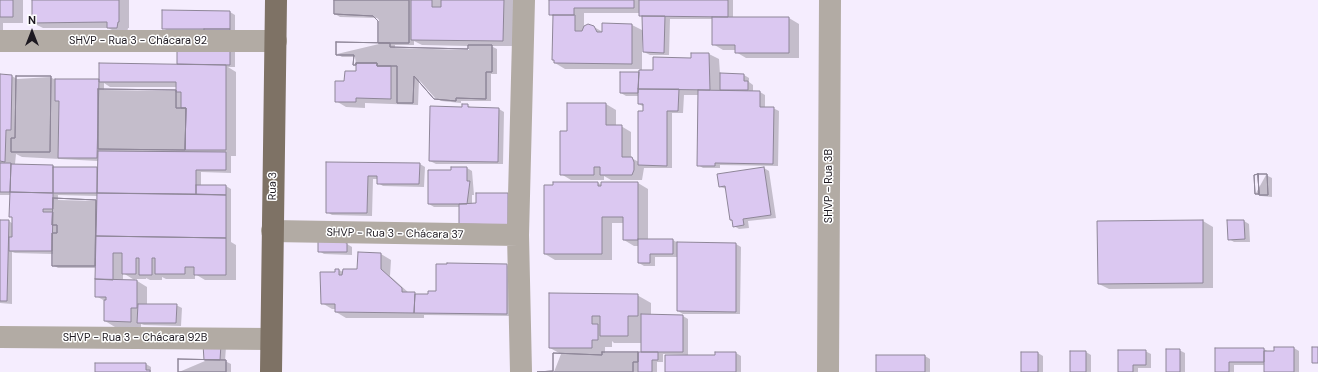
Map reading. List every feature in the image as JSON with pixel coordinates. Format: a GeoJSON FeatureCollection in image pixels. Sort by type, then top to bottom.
{"type":"FeatureCollection","features":[{"type":"Feature","properties":{"kind":"main road","name":"Rua 3"},"geometry":{"type":"LineString","coordinates":[[271,372],[276,0]]}},
{"type":"Feature","properties":{"kind":"street"},"geometry":{"type":"LineString","coordinates":[[521,372],[518,235],[524,0]]}},
{"type":"Feature","properties":{"kind":"street","name":"SHVP - Rua 3B"},"geometry":{"type":"LineString","coordinates":[[828,372],[830,0]]}},
{"type":"Feature","properties":{"kind":"street","name":"SHVP - Rua 3 - Chácara 92"},"geometry":{"type":"LineString","coordinates":[[0,41],[276,41]]}},
{"type":"Feature","properties":{"kind":"street","name":"SHVP - Rua 3 - Chácara 37"},"geometry":{"type":"LineString","coordinates":[[272,231],[518,235]]}},
{"type":"Feature","properties":{"kind":"street","name":"SHVP - Rua 3 - Chácara 92B"},"geometry":{"type":"LineString","coordinates":[[0,337],[271,339]]}},
{"type":"Feature","properties":{"kind":"building"},"geometry":{"type":"Polygon","coordinates":[[[0,0],[13,0],[13,17],[0,17],[0,0]]]}},
{"type":"Feature","properties":{"kind":"building"},"geometry":{"type":"Polygon","coordinates":[[[32,0],[119,0],[119,22],[117,28],[107,28],[107,22],[32,23],[32,0]]]}},
{"type":"Feature","properties":{"kind":"building"},"geometry":{"type":"Polygon","coordinates":[[[334,0],[409,0],[409,43],[378,43],[378,21],[373,16],[334,14],[334,0]]]}},
{"type":"Feature","properties":{"kind":"building"},"geometry":{"type":"Polygon","coordinates":[[[334,0],[409,0],[409,43],[378,43],[378,21],[373,16],[334,14],[334,0]]]}},
{"type":"Feature","properties":{"kind":"building"},"geometry":{"type":"Polygon","coordinates":[[[411,0],[432,0],[432,7],[441,7],[441,0],[504,0],[503,41],[411,40],[411,0]]]}},
{"type":"Feature","properties":{"kind":"building"},"geometry":{"type":"Polygon","coordinates":[[[549,0],[634,0],[634,8],[574,8],[574,15],[549,15],[549,0]]]}},
{"type":"Feature","properties":{"kind":"building"},"geometry":{"type":"Polygon","coordinates":[[[639,0],[728,0],[728,17],[639,16],[639,0]]]}},
{"type":"Feature","properties":{"kind":"building"},"geometry":{"type":"Polygon","coordinates":[[[162,10],[230,11],[230,29],[162,29],[162,10]]]}},
{"type":"Feature","properties":{"kind":"building"},"geometry":{"type":"Polygon","coordinates":[[[553,15],[575,15],[575,31],[582,31],[584,26],[588,24],[594,26],[597,32],[602,32],[602,23],[632,24],[632,64],[554,63],[554,60],[552,60],[553,15]]]}},
{"type":"Feature","properties":{"kind":"building"},"geometry":{"type":"Polygon","coordinates":[[[642,16],[665,16],[664,53],[643,52],[642,16]]]}},
{"type":"Feature","properties":{"kind":"building"},"geometry":{"type":"Polygon","coordinates":[[[712,17],[789,17],[789,53],[735,53],[735,45],[712,45],[712,17]]]}},
{"type":"Feature","properties":{"kind":"building"},"geometry":{"type":"Polygon","coordinates":[[[204,29],[230,29],[230,65],[177,64],[177,51],[204,51],[204,29]]]}},
{"type":"Feature","properties":{"kind":"building"},"geometry":{"type":"Polygon","coordinates":[[[336,42],[390,43],[390,47],[468,49],[468,45],[492,45],[492,72],[486,72],[486,99],[456,98],[456,101],[434,99],[414,76],[413,103],[397,103],[397,66],[377,66],[377,63],[356,63],[356,65],[353,65],[354,55],[336,55],[336,42]]]}},
{"type":"Feature","properties":{"kind":"building"},"geometry":{"type":"Polygon","coordinates":[[[336,42],[390,43],[390,47],[468,49],[468,45],[492,45],[492,72],[486,72],[486,99],[456,98],[456,101],[434,99],[414,76],[413,103],[397,103],[397,66],[377,66],[377,63],[356,63],[356,65],[353,65],[354,55],[336,55],[336,42]]]}},
{"type":"Feature","properties":{"kind":"building"},"geometry":{"type":"Polygon","coordinates":[[[691,53],[709,53],[710,90],[638,89],[639,70],[653,70],[653,57],[691,58],[691,53]]]}},
{"type":"Feature","properties":{"kind":"building"},"geometry":{"type":"Polygon","coordinates":[[[99,63],[226,65],[226,150],[185,150],[186,108],[181,108],[181,92],[176,92],[176,82],[99,82],[99,63]]]}},
{"type":"Feature","properties":{"kind":"building"},"geometry":{"type":"Polygon","coordinates":[[[356,63],[377,63],[377,66],[391,66],[391,99],[356,98],[356,102],[335,102],[335,81],[344,81],[345,71],[356,71],[356,63]]]}},
{"type":"Feature","properties":{"kind":"building"},"geometry":{"type":"Polygon","coordinates":[[[620,72],[639,72],[638,93],[620,93],[620,72]]]}},
{"type":"Feature","properties":{"kind":"building"},"geometry":{"type":"Polygon","coordinates":[[[720,73],[744,74],[744,81],[748,81],[748,90],[720,90],[720,73]]]}},
{"type":"Feature","properties":{"kind":"building"},"geometry":{"type":"Polygon","coordinates":[[[0,74],[12,75],[11,130],[6,130],[5,162],[0,161],[0,74]]]}},
{"type":"Feature","properties":{"kind":"building"},"geometry":{"type":"Polygon","coordinates":[[[16,76],[51,76],[50,152],[11,152],[11,138],[15,138],[16,76]]]}},
{"type":"Feature","properties":{"kind":"building"},"geometry":{"type":"Polygon","coordinates":[[[16,76],[51,76],[50,152],[11,152],[11,138],[15,138],[16,76]]]}},
{"type":"Feature","properties":{"kind":"building"},"geometry":{"type":"Polygon","coordinates":[[[55,79],[99,79],[97,158],[58,158],[59,101],[55,101],[55,79]]]}},
{"type":"Feature","properties":{"kind":"building"},"geometry":{"type":"Polygon","coordinates":[[[98,89],[176,90],[176,108],[186,108],[185,150],[98,149],[98,89]]]}},
{"type":"Feature","properties":{"kind":"building"},"geometry":{"type":"Polygon","coordinates":[[[98,89],[176,90],[176,108],[186,108],[185,150],[98,149],[98,89]]]}},
{"type":"Feature","properties":{"kind":"building"},"geometry":{"type":"Polygon","coordinates":[[[638,89],[679,89],[678,111],[667,111],[667,166],[638,165],[638,111],[643,111],[643,104],[638,104],[638,89]]]}},
{"type":"Feature","properties":{"kind":"building"},"geometry":{"type":"Polygon","coordinates":[[[698,90],[760,91],[760,107],[774,107],[773,164],[715,163],[715,166],[697,166],[698,90]]]}},
{"type":"Feature","properties":{"kind":"building"},"geometry":{"type":"Polygon","coordinates":[[[567,103],[606,103],[606,125],[622,125],[622,157],[632,157],[634,162],[634,170],[632,175],[600,175],[600,167],[594,167],[594,175],[560,175],[560,131],[567,131],[567,103]]]}},
{"type":"Feature","properties":{"kind":"building"},"geometry":{"type":"Polygon","coordinates":[[[462,104],[468,104],[468,107],[499,108],[498,162],[429,161],[430,106],[462,107],[462,104]]]}},
{"type":"Feature","properties":{"kind":"building"},"geometry":{"type":"Polygon","coordinates":[[[98,151],[226,152],[226,170],[196,170],[196,194],[97,193],[98,151]]]}},
{"type":"Feature","properties":{"kind":"building"},"geometry":{"type":"Polygon","coordinates":[[[326,162],[420,163],[419,184],[377,184],[377,176],[368,176],[367,213],[326,213],[326,162]]]}},
{"type":"Feature","properties":{"kind":"building"},"geometry":{"type":"Polygon","coordinates":[[[0,163],[11,163],[10,192],[0,192],[0,163]]]}},
{"type":"Feature","properties":{"kind":"building"},"geometry":{"type":"Polygon","coordinates":[[[11,164],[53,165],[53,193],[10,192],[11,164]]]}},
{"type":"Feature","properties":{"kind":"building"},"geometry":{"type":"Polygon","coordinates":[[[53,167],[97,167],[97,193],[53,193],[53,167]]]}},
{"type":"Feature","properties":{"kind":"building"},"geometry":{"type":"Polygon","coordinates":[[[451,167],[467,167],[467,181],[470,181],[467,204],[428,204],[428,170],[451,170],[451,167]]]}},
{"type":"Feature","properties":{"kind":"building"},"geometry":{"type":"Polygon","coordinates":[[[764,167],[771,215],[743,219],[744,225],[733,227],[732,220],[730,220],[725,186],[719,187],[717,174],[764,167]]]}},
{"type":"Feature","properties":{"kind":"building"},"geometry":{"type":"Polygon","coordinates":[[[1258,174],[1259,194],[1255,194],[1254,175],[1258,174]]]}},
{"type":"Feature","properties":{"kind":"building"},"geometry":{"type":"Polygon","coordinates":[[[1258,174],[1267,174],[1268,195],[1259,195],[1258,174]]]}},
{"type":"Feature","properties":{"kind":"building"},"geometry":{"type":"Polygon","coordinates":[[[1258,174],[1259,194],[1255,194],[1254,175],[1258,174]]]}},
{"type":"Feature","properties":{"kind":"building"},"geometry":{"type":"Polygon","coordinates":[[[1258,174],[1267,174],[1268,195],[1259,195],[1258,174]]]}},
{"type":"Feature","properties":{"kind":"building"},"geometry":{"type":"Polygon","coordinates":[[[553,182],[598,182],[598,186],[601,186],[601,182],[638,182],[638,240],[623,240],[623,217],[602,217],[602,254],[544,254],[544,185],[553,185],[553,182]]]}},
{"type":"Feature","properties":{"kind":"building"},"geometry":{"type":"Polygon","coordinates":[[[196,185],[226,185],[226,195],[196,194],[196,185]]]}},
{"type":"Feature","properties":{"kind":"building"},"geometry":{"type":"Polygon","coordinates":[[[10,192],[53,193],[53,209],[43,209],[43,212],[53,212],[52,251],[9,251],[9,237],[12,237],[12,217],[9,217],[10,192]]]}},
{"type":"Feature","properties":{"kind":"building"},"geometry":{"type":"Polygon","coordinates":[[[97,193],[226,195],[226,238],[96,236],[97,193]]]}},
{"type":"Feature","properties":{"kind":"building"},"geometry":{"type":"Polygon","coordinates":[[[476,193],[508,193],[508,225],[459,224],[459,204],[476,203],[476,193]]]}},
{"type":"Feature","properties":{"kind":"building"},"geometry":{"type":"Polygon","coordinates":[[[53,198],[96,200],[95,266],[52,266],[52,233],[57,233],[57,225],[52,225],[53,198]]]}},
{"type":"Feature","properties":{"kind":"building"},"geometry":{"type":"Polygon","coordinates":[[[53,198],[96,200],[95,266],[52,266],[52,233],[57,233],[57,225],[52,225],[53,198]]]}},
{"type":"Feature","properties":{"kind":"building"},"geometry":{"type":"Polygon","coordinates":[[[0,220],[9,220],[7,301],[0,301],[0,220]]]}},
{"type":"Feature","properties":{"kind":"building"},"geometry":{"type":"Polygon","coordinates":[[[1203,220],[1203,283],[1098,284],[1097,221],[1203,220]]]}},
{"type":"Feature","properties":{"kind":"building"},"geometry":{"type":"Polygon","coordinates":[[[1227,220],[1244,220],[1245,239],[1228,240],[1227,220]]]}},
{"type":"Feature","properties":{"kind":"building"},"geometry":{"type":"Polygon","coordinates":[[[96,236],[226,238],[226,275],[194,275],[194,267],[185,267],[185,274],[155,274],[155,258],[152,258],[152,275],[139,275],[139,258],[136,258],[136,274],[122,274],[122,253],[113,253],[113,280],[95,279],[96,236]]]}},
{"type":"Feature","properties":{"kind":"building"},"geometry":{"type":"Polygon","coordinates":[[[318,236],[347,243],[347,252],[318,252],[318,236]]]}},
{"type":"Feature","properties":{"kind":"building"},"geometry":{"type":"Polygon","coordinates":[[[638,239],[673,239],[673,254],[650,254],[650,263],[638,263],[638,239]]]}},
{"type":"Feature","properties":{"kind":"building"},"geometry":{"type":"Polygon","coordinates":[[[677,242],[736,243],[736,312],[677,311],[677,242]]]}},
{"type":"Feature","properties":{"kind":"building"},"geometry":{"type":"Polygon","coordinates":[[[358,252],[381,253],[381,269],[402,288],[402,292],[415,292],[414,313],[335,312],[335,304],[321,304],[320,272],[335,272],[335,269],[339,269],[339,275],[342,275],[343,269],[357,269],[358,252]]]}},
{"type":"Feature","properties":{"kind":"building"},"geometry":{"type":"Polygon","coordinates":[[[436,264],[507,264],[507,314],[414,313],[415,294],[428,294],[428,291],[436,291],[436,264]]]}},
{"type":"Feature","properties":{"kind":"building"},"geometry":{"type":"Polygon","coordinates":[[[95,279],[137,280],[137,308],[131,308],[131,322],[104,321],[104,300],[106,300],[106,297],[95,297],[95,279]]]}},
{"type":"Feature","properties":{"kind":"building"},"geometry":{"type":"Polygon","coordinates":[[[549,293],[638,294],[638,316],[628,316],[628,336],[600,336],[600,316],[592,316],[592,324],[598,324],[598,340],[592,340],[592,348],[549,348],[549,293]]]}},
{"type":"Feature","properties":{"kind":"building"},"geometry":{"type":"Polygon","coordinates":[[[138,304],[177,304],[176,323],[137,323],[138,304]]]}},
{"type":"Feature","properties":{"kind":"building"},"geometry":{"type":"Polygon","coordinates":[[[641,314],[683,315],[683,352],[641,352],[641,314]]]}},
{"type":"Feature","properties":{"kind":"building"},"geometry":{"type":"Polygon","coordinates":[[[202,329],[222,329],[220,360],[204,360],[202,329]]]}},
{"type":"Feature","properties":{"kind":"building"},"geometry":{"type":"Polygon","coordinates":[[[1274,347],[1294,347],[1294,372],[1264,372],[1264,351],[1274,351],[1274,347]]]}},
{"type":"Feature","properties":{"kind":"building"},"geometry":{"type":"Polygon","coordinates":[[[1312,347],[1318,347],[1318,363],[1312,363],[1312,347]]]}},
{"type":"Feature","properties":{"kind":"building"},"geometry":{"type":"Polygon","coordinates":[[[1215,348],[1264,348],[1264,362],[1229,362],[1229,372],[1215,372],[1215,348]]]}},
{"type":"Feature","properties":{"kind":"building"},"geometry":{"type":"Polygon","coordinates":[[[1166,349],[1180,349],[1180,372],[1166,372],[1166,349]]]}},
{"type":"Feature","properties":{"kind":"building"},"geometry":{"type":"Polygon","coordinates":[[[1118,350],[1146,350],[1146,365],[1133,365],[1133,372],[1118,372],[1118,350]]]}},
{"type":"Feature","properties":{"kind":"building"},"geometry":{"type":"Polygon","coordinates":[[[1070,351],[1086,351],[1086,372],[1070,372],[1070,351]]]}},
{"type":"Feature","properties":{"kind":"building"},"geometry":{"type":"Polygon","coordinates":[[[602,352],[638,352],[638,362],[633,362],[633,372],[537,372],[553,371],[553,353],[602,355],[602,352]]]}},
{"type":"Feature","properties":{"kind":"building"},"geometry":{"type":"Polygon","coordinates":[[[602,352],[638,352],[638,362],[633,362],[633,372],[537,372],[553,371],[553,353],[602,355],[602,352]]]}},
{"type":"Feature","properties":{"kind":"building"},"geometry":{"type":"Polygon","coordinates":[[[638,352],[658,352],[658,360],[652,360],[652,372],[638,372],[638,352]]]}},
{"type":"Feature","properties":{"kind":"building"},"geometry":{"type":"Polygon","coordinates":[[[715,352],[736,352],[736,372],[665,372],[665,355],[715,355],[715,352]]]}},
{"type":"Feature","properties":{"kind":"building"},"geometry":{"type":"Polygon","coordinates":[[[1021,352],[1038,352],[1038,372],[1021,372],[1021,352]]]}},
{"type":"Feature","properties":{"kind":"building"},"geometry":{"type":"Polygon","coordinates":[[[876,355],[925,355],[925,372],[876,372],[876,355]]]}},
{"type":"Feature","properties":{"kind":"building"},"geometry":{"type":"Polygon","coordinates":[[[178,359],[226,360],[226,372],[178,372],[178,359]]]}},
{"type":"Feature","properties":{"kind":"building"},"geometry":{"type":"Polygon","coordinates":[[[178,359],[226,360],[226,372],[178,372],[178,359]]]}},
{"type":"Feature","properties":{"kind":"building"},"geometry":{"type":"Polygon","coordinates":[[[95,363],[146,363],[146,370],[150,370],[150,372],[95,372],[95,363]]]}}]}
